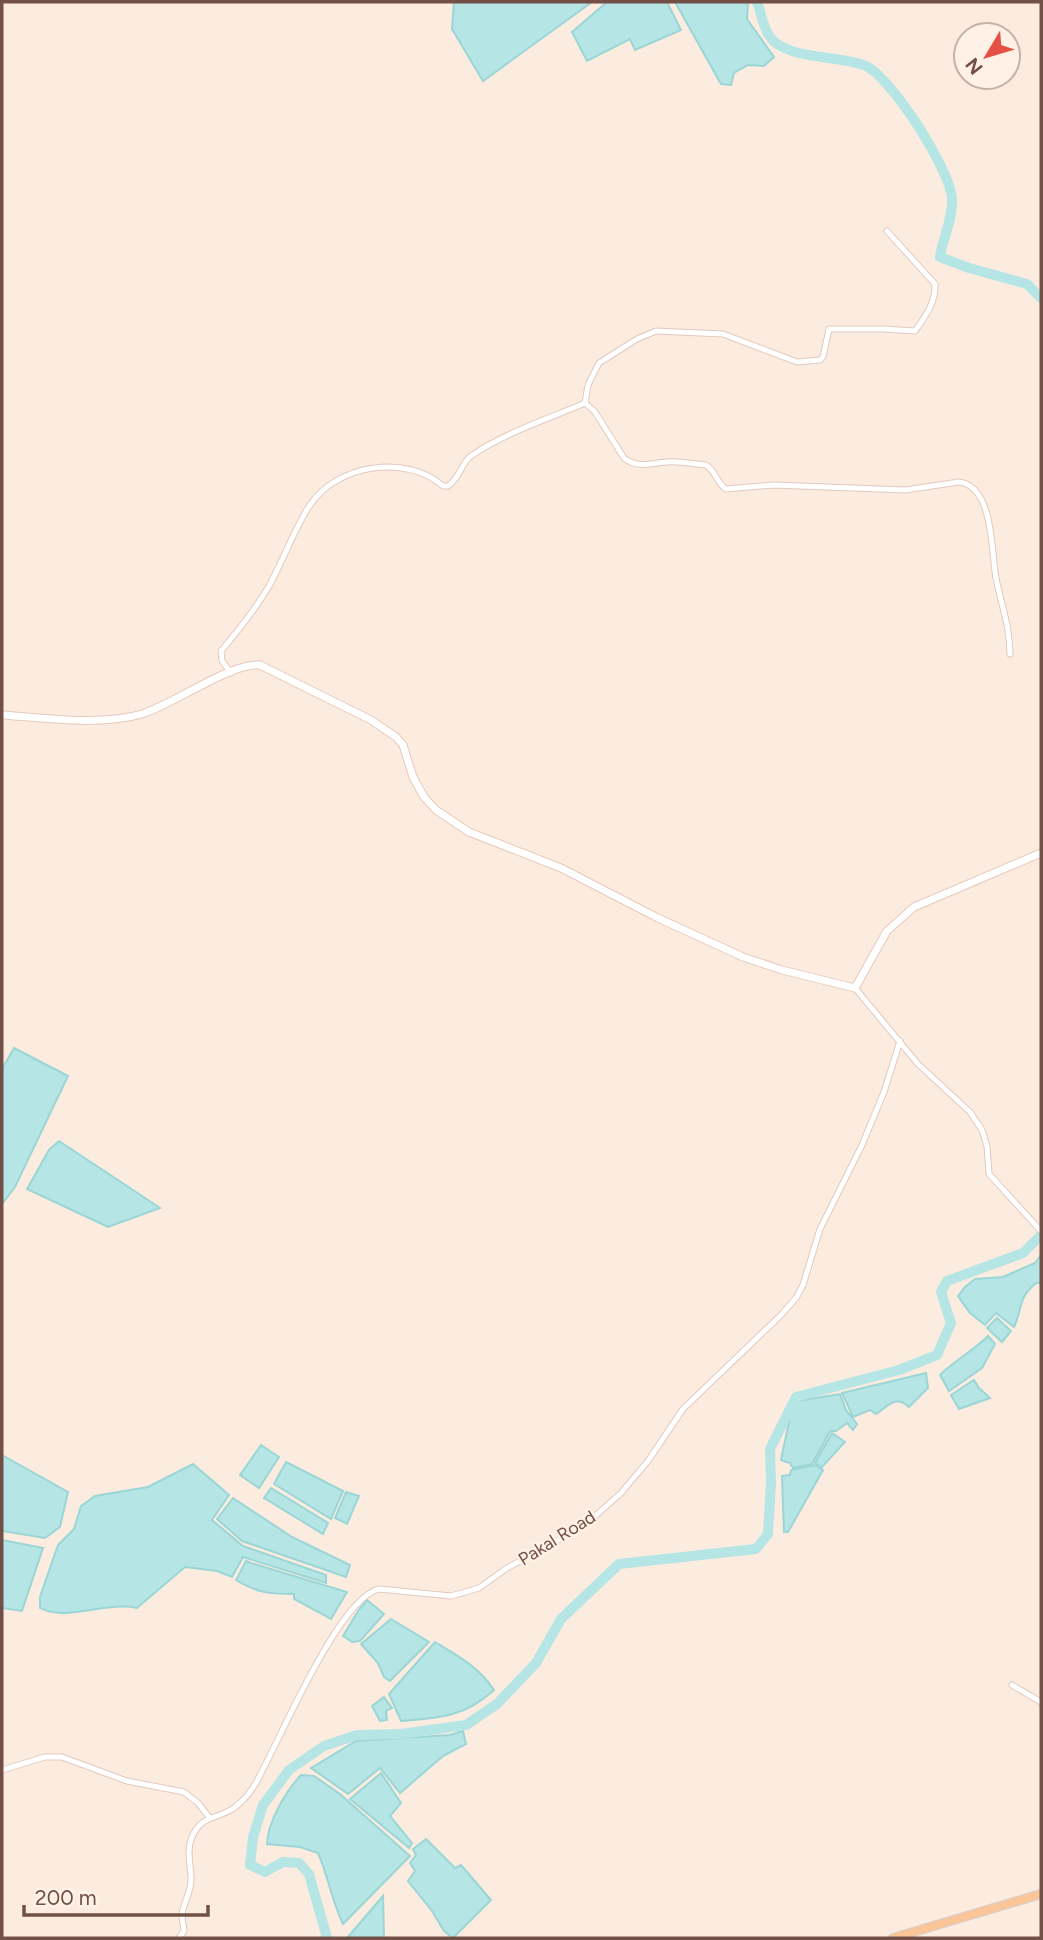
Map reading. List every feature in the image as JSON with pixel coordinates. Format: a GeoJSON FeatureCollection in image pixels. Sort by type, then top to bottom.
{"type":"FeatureCollection","features":[{"type":"Feature","properties":{"kind":"main road"},"geometry":{"type":"LineString","coordinates":[[893,1938],[1041,1894]]}},
{"type":"Feature","properties":{"kind":"street"},"geometry":{"type":"LineString","coordinates":[[585,403],[588,385],[599,363],[625,345],[656,331],[723,334],[797,362],[820,360],[823,357],[829,329],[915,331],[936,294],[935,284],[887,231]]}},
{"type":"Feature","properties":{"kind":"street"},"geometry":{"type":"LineString","coordinates":[[585,403],[595,412],[624,458],[630,463],[641,466],[669,462],[706,465],[726,489],[774,485],[905,490],[967,483],[972,486],[984,506],[990,526],[996,577],[1007,619],[1010,654]]}},
{"type":"Feature","properties":{"kind":"street"},"geometry":{"type":"LineString","coordinates":[[230,673],[222,661],[221,651],[251,616],[274,577],[310,504],[325,489],[343,477],[371,469],[398,466],[420,471],[435,478],[443,486],[448,486],[460,475],[469,457],[585,403]]}},
{"type":"Feature","properties":{"kind":"street"},"geometry":{"type":"LineString","coordinates":[[2,715],[62,719],[124,718],[143,714],[253,664],[371,720],[403,745],[413,777],[424,797],[436,810],[469,832],[561,867],[658,918],[743,957],[782,970],[855,988],[918,1064],[970,1112],[982,1130],[987,1146],[989,1174],[1041,1231]]}},
{"type":"Feature","properties":{"kind":"street"},"geometry":{"type":"LineString","coordinates":[[855,988],[887,931],[914,907],[1041,853]]}},
{"type":"Feature","properties":{"kind":"street","name":"Pakal Road"},"geometry":{"type":"LineString","coordinates":[[209,1817],[232,1809],[253,1787],[321,1655],[366,1594],[379,1589],[451,1596],[464,1593],[479,1588],[507,1568],[584,1526],[621,1493],[689,1402],[789,1307],[803,1285],[820,1229],[862,1145],[884,1092],[900,1041]]}},
{"type":"Feature","properties":{"kind":"street"},"geometry":{"type":"LineString","coordinates":[[1012,1685],[1041,1702]]}},
{"type":"Feature","properties":{"kind":"street"},"geometry":{"type":"LineString","coordinates":[[2,1770],[45,1757],[62,1757],[127,1781],[184,1792],[198,1802],[209,1817],[198,1827],[191,1840],[191,1886],[182,1914],[184,1931],[179,1938]]}},
{"type":"Feature","properties":{"kind":"water"},"geometry":{"type":"Polygon","coordinates":[[[454,2],[592,2],[483,81],[452,29],[454,2]]]}},
{"type":"Feature","properties":{"kind":"water"},"geometry":{"type":"Polygon","coordinates":[[[607,2],[667,2],[681,30],[635,50],[630,39],[587,61],[572,32],[607,2]]]}},
{"type":"Feature","properties":{"kind":"water"},"geometry":{"type":"Polygon","coordinates":[[[675,2],[746,2],[747,19],[774,57],[764,66],[748,65],[734,73],[731,85],[721,84],[675,2]]]}},
{"type":"Feature","properties":{"kind":"water"},"geometry":{"type":"Polygon","coordinates":[[[14,1048],[68,1076],[15,1187],[2,1204],[2,1069],[14,1048]]]}},
{"type":"Feature","properties":{"kind":"water"},"geometry":{"type":"Polygon","coordinates":[[[59,1141],[160,1208],[108,1227],[27,1189],[49,1150],[59,1141]]]}},
{"type":"Feature","properties":{"kind":"water"},"geometry":{"type":"Polygon","coordinates":[[[1041,1255],[1041,1283],[1036,1283],[1026,1294],[1014,1327],[996,1313],[985,1325],[970,1313],[958,1296],[975,1279],[1003,1277],[1035,1263],[1041,1255]]]}},
{"type":"Feature","properties":{"kind":"water"},"geometry":{"type":"Polygon","coordinates":[[[997,1318],[1011,1331],[1002,1342],[987,1328],[997,1318]]]}},
{"type":"Feature","properties":{"kind":"water"},"geometry":{"type":"Polygon","coordinates":[[[988,1336],[995,1344],[982,1368],[949,1391],[940,1375],[988,1336]]]}},
{"type":"Feature","properties":{"kind":"water"},"geometry":{"type":"Polygon","coordinates":[[[926,1373],[928,1388],[909,1407],[896,1402],[876,1414],[870,1410],[853,1417],[842,1393],[926,1373]]]}},
{"type":"Feature","properties":{"kind":"water"},"geometry":{"type":"Polygon","coordinates":[[[974,1380],[990,1398],[959,1409],[951,1395],[974,1380]]]}},
{"type":"Feature","properties":{"kind":"water"},"geometry":{"type":"Polygon","coordinates":[[[840,1394],[846,1410],[857,1424],[853,1430],[847,1423],[836,1431],[830,1431],[812,1464],[793,1468],[790,1463],[781,1460],[791,1412],[797,1401],[840,1394]]]}},
{"type":"Feature","properties":{"kind":"water"},"geometry":{"type":"Polygon","coordinates":[[[832,1433],[845,1442],[822,1467],[815,1463],[832,1433]]]}},
{"type":"Feature","properties":{"kind":"water"},"geometry":{"type":"Polygon","coordinates":[[[261,1445],[279,1457],[259,1488],[240,1475],[261,1445]]]}},
{"type":"Feature","properties":{"kind":"water"},"geometry":{"type":"Polygon","coordinates":[[[2,1455],[68,1492],[60,1527],[45,1538],[2,1531],[2,1455]]]}},
{"type":"Feature","properties":{"kind":"water"},"geometry":{"type":"Polygon","coordinates":[[[286,1462],[343,1491],[331,1519],[274,1484],[286,1462]]]}},
{"type":"Feature","properties":{"kind":"water"},"geometry":{"type":"Polygon","coordinates":[[[193,1464],[229,1495],[212,1520],[243,1546],[326,1575],[326,1583],[243,1557],[232,1577],[217,1571],[185,1567],[137,1608],[113,1607],[61,1613],[40,1608],[40,1597],[58,1545],[74,1529],[81,1506],[95,1496],[148,1487],[193,1464]]]}},
{"type":"Feature","properties":{"kind":"water"},"geometry":{"type":"Polygon","coordinates":[[[815,1465],[823,1470],[788,1532],[784,1532],[782,1476],[790,1475],[791,1470],[815,1465]]]}},
{"type":"Feature","properties":{"kind":"water"},"geometry":{"type":"Polygon","coordinates":[[[271,1488],[328,1523],[323,1534],[264,1498],[271,1488]]]}},
{"type":"Feature","properties":{"kind":"water"},"geometry":{"type":"Polygon","coordinates":[[[346,1492],[359,1496],[347,1524],[335,1518],[346,1492]]]}},
{"type":"Feature","properties":{"kind":"water"},"geometry":{"type":"Polygon","coordinates":[[[233,1498],[292,1537],[350,1565],[346,1577],[242,1541],[217,1519],[233,1498]]]}},
{"type":"Feature","properties":{"kind":"water"},"geometry":{"type":"Polygon","coordinates":[[[2,1540],[43,1548],[22,1611],[2,1608],[2,1540]]]}},
{"type":"Feature","properties":{"kind":"water"},"geometry":{"type":"Polygon","coordinates":[[[246,1561],[347,1592],[331,1619],[294,1599],[294,1594],[264,1592],[236,1580],[246,1561]]]}},
{"type":"Feature","properties":{"kind":"water"},"geometry":{"type":"Polygon","coordinates":[[[367,1600],[384,1614],[360,1641],[352,1642],[343,1636],[367,1600]]]}},
{"type":"Feature","properties":{"kind":"water"},"geometry":{"type":"Polygon","coordinates":[[[391,1619],[429,1642],[390,1681],[384,1677],[378,1663],[361,1644],[391,1619]]]}},
{"type":"Feature","properties":{"kind":"water"},"geometry":{"type":"Polygon","coordinates":[[[435,1642],[475,1669],[494,1690],[462,1711],[439,1717],[401,1721],[389,1694],[435,1642]]]}},
{"type":"Feature","properties":{"kind":"water"},"geometry":{"type":"Polygon","coordinates":[[[384,1697],[392,1708],[386,1711],[387,1720],[380,1721],[372,1706],[384,1697]]]}},
{"type":"Feature","properties":{"kind":"water"},"geometry":{"type":"Polygon","coordinates":[[[463,1731],[466,1744],[443,1756],[400,1793],[380,1768],[348,1794],[311,1768],[356,1741],[450,1735],[463,1731]]]}},
{"type":"Feature","properties":{"kind":"water"},"geometry":{"type":"Polygon","coordinates":[[[381,1773],[401,1803],[390,1816],[412,1843],[409,1848],[350,1799],[381,1773]]]}},
{"type":"Feature","properties":{"kind":"water"},"geometry":{"type":"Polygon","coordinates":[[[301,1775],[314,1776],[340,1794],[410,1856],[343,1924],[318,1853],[300,1847],[267,1844],[279,1807],[301,1775]]]}},
{"type":"Feature","properties":{"kind":"water"},"geometry":{"type":"Polygon","coordinates":[[[426,1839],[455,1868],[461,1865],[491,1900],[453,1938],[444,1931],[408,1881],[415,1871],[410,1863],[416,1855],[413,1849],[426,1839]]]}},
{"type":"Feature","properties":{"kind":"water"},"geometry":{"type":"Polygon","coordinates":[[[383,1896],[384,1938],[347,1938],[383,1896]]]}},
{"type":"Feature","properties":{"kind":"waterway"},"geometry":{"type":"LineString","coordinates":[[757,2],[764,25],[770,37],[778,44],[788,50],[866,66],[877,74],[904,106],[931,148],[949,186],[951,214],[940,257],[1027,284],[1041,298]]}},
{"type":"Feature","properties":{"kind":"waterway"},"geometry":{"type":"LineString","coordinates":[[327,1938],[309,1874],[299,1863],[283,1862],[265,1872],[250,1865],[253,1837],[263,1805],[289,1770],[324,1746],[357,1735],[401,1734],[466,1725],[497,1704],[536,1663],[561,1619],[619,1564],[756,1549],[768,1534],[770,1449],[796,1397],[899,1370],[937,1355],[951,1323],[941,1292],[947,1281],[1023,1253],[1041,1235]]}}]}
